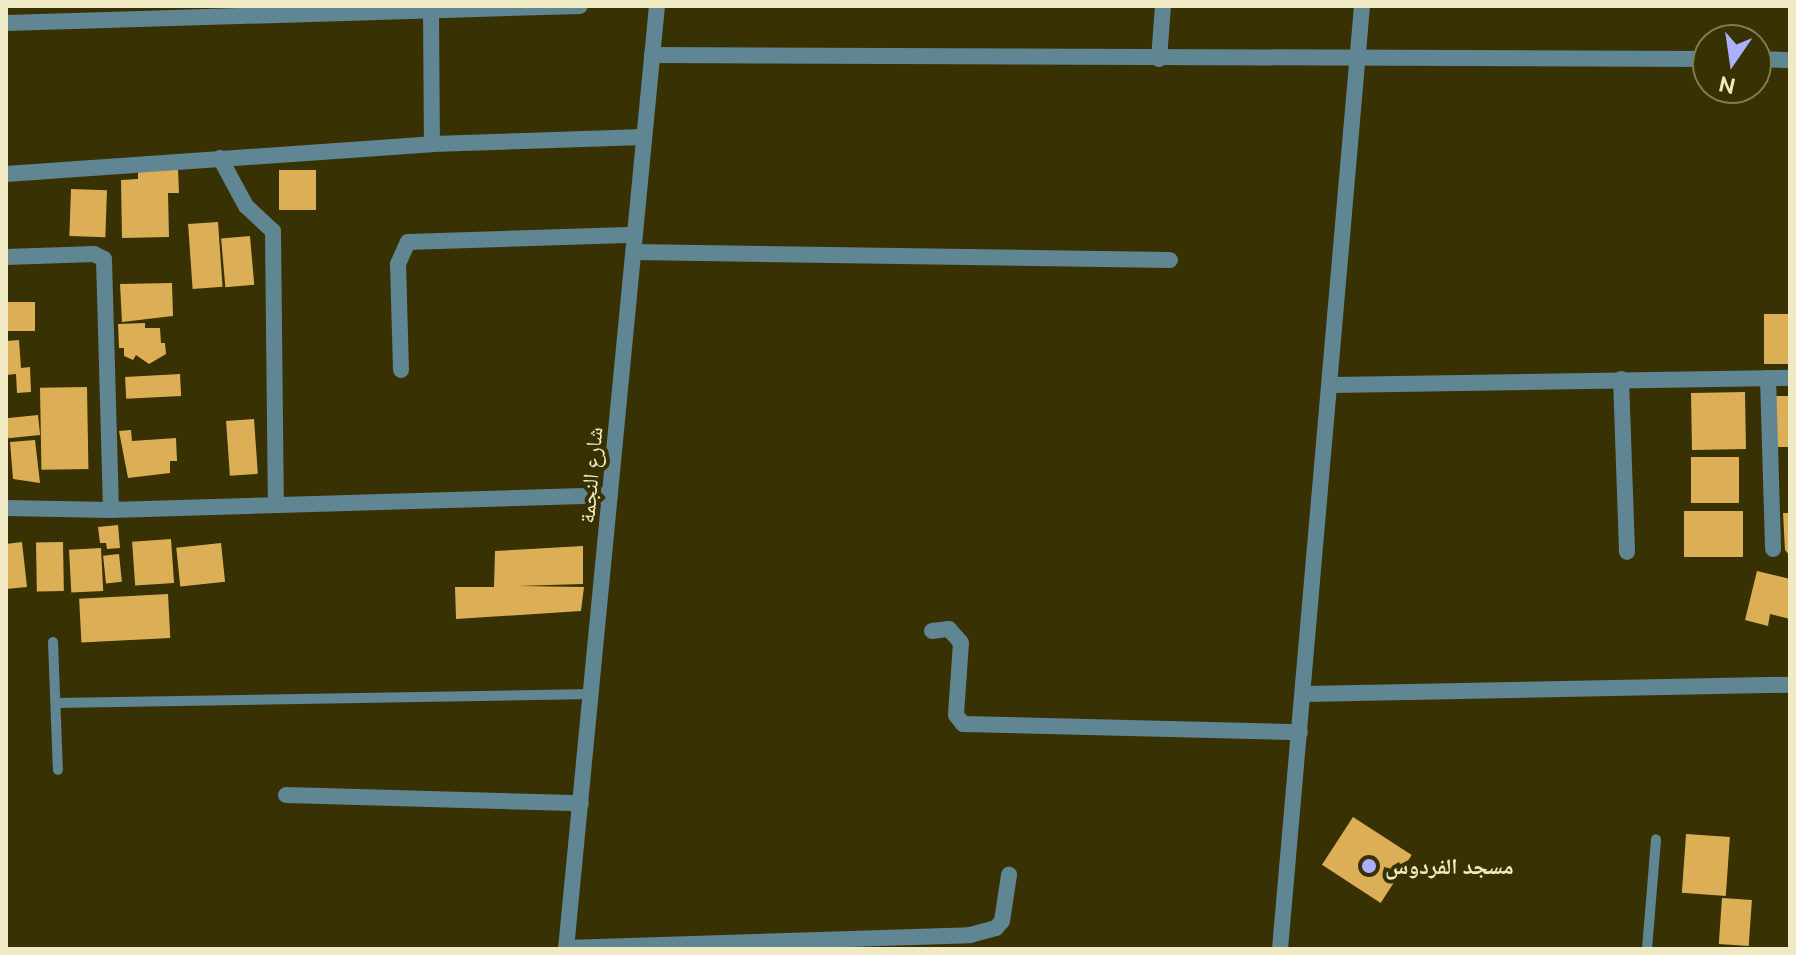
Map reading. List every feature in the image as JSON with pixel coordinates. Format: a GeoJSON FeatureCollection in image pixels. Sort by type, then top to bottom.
{"type":"FeatureCollection","features":[{"type":"Feature","properties":{"kind":"street"},"geometry":{"type":"LineString","coordinates":[[6,23],[580,6]]}},
{"type":"Feature","properties":{"kind":"street","name":"شارع النجمة"},"geometry":{"type":"LineString","coordinates":[[566,949],[657,6]]}},
{"type":"Feature","properties":{"kind":"street"},"geometry":{"type":"LineString","coordinates":[[1159,59],[1163,6]]}},
{"type":"Feature","properties":{"kind":"street"},"geometry":{"type":"LineString","coordinates":[[1280,949],[1332,385],[1362,6]]}},
{"type":"Feature","properties":{"kind":"street"},"geometry":{"type":"LineString","coordinates":[[431,10],[432,144]]}},
{"type":"Feature","properties":{"kind":"street"},"geometry":{"type":"LineString","coordinates":[[652,55],[1692,59]]}},
{"type":"Feature","properties":{"kind":"street"},"geometry":{"type":"LineString","coordinates":[[6,174],[432,144],[644,137]]}},
{"type":"Feature","properties":{"kind":"street"},"geometry":{"type":"LineString","coordinates":[[220,158],[246,206],[273,231],[276,505]]}},
{"type":"Feature","properties":{"kind":"street"},"geometry":{"type":"LineString","coordinates":[[401,370],[398,264],[408,242],[635,235]]}},
{"type":"Feature","properties":{"kind":"street"},"geometry":{"type":"LineString","coordinates":[[634,252],[1170,260]]}},
{"type":"Feature","properties":{"kind":"street"},"geometry":{"type":"LineString","coordinates":[[6,257],[94,254],[104,259],[111,510]]}},
{"type":"Feature","properties":{"kind":"street"},"geometry":{"type":"LineString","coordinates":[[1768,378],[1773,549]]}},
{"type":"Feature","properties":{"kind":"street"},"geometry":{"type":"LineString","coordinates":[[1332,385],[1790,378]]}},
{"type":"Feature","properties":{"kind":"street"},"geometry":{"type":"LineString","coordinates":[[1621,379],[1627,552]]}},
{"type":"Feature","properties":{"kind":"street"},"geometry":{"type":"LineString","coordinates":[[6,508],[111,510],[610,495]]}},
{"type":"Feature","properties":{"kind":"street"},"geometry":{"type":"LineString","coordinates":[[932,631],[949,629],[961,643],[956,715],[963,724],[1300,732]]}},
{"type":"Feature","properties":{"kind":"street"},"geometry":{"type":"LineString","coordinates":[[1304,694],[1790,685]]}},
{"type":"Feature","properties":{"kind":"street"},"geometry":{"type":"LineString","coordinates":[[286,795],[581,803]]}},
{"type":"Feature","properties":{"kind":"street"},"geometry":{"type":"LineString","coordinates":[[566,949],[794,945],[984,932],[1002,921],[1009,875]]}},
{"type":"Feature","properties":{"kind":"lane"},"geometry":{"type":"LineString","coordinates":[[53,642],[58,770]]}},
{"type":"Feature","properties":{"kind":"lane"},"geometry":{"type":"LineString","coordinates":[[56,703],[592,694]]}},
{"type":"Feature","properties":{"kind":"lane"},"geometry":{"type":"LineString","coordinates":[[1647,949],[1656,839]]}},
{"type":"Feature","properties":{"kind":"building"},"geometry":{"type":"Polygon","coordinates":[[[178,168],[179,193],[168,193],[169,237],[122,238],[121,180],[138,179],[138,169],[178,168]]]}},
{"type":"Feature","properties":{"kind":"building"},"geometry":{"type":"Polygon","coordinates":[[[279,170],[316,170],[316,210],[279,210],[279,170]]]}},
{"type":"Feature","properties":{"kind":"building"},"geometry":{"type":"Polygon","coordinates":[[[71,189],[107,190],[105,237],[69,236],[71,189]]]}},
{"type":"Feature","properties":{"kind":"building"},"geometry":{"type":"Polygon","coordinates":[[[218,222],[223,287],[193,289],[188,224],[218,222]]]}},
{"type":"Feature","properties":{"kind":"building"},"geometry":{"type":"Polygon","coordinates":[[[250,236],[254,285],[225,287],[221,239],[250,236]]]}},
{"type":"Feature","properties":{"kind":"building"},"geometry":{"type":"Polygon","coordinates":[[[172,283],[173,316],[122,322],[120,284],[172,283]]]}},
{"type":"Feature","properties":{"kind":"building"},"geometry":{"type":"Polygon","coordinates":[[[6,302],[35,302],[35,331],[6,331],[6,302]]]}},
{"type":"Feature","properties":{"kind":"building"},"geometry":{"type":"Polygon","coordinates":[[[1764,314],[1790,314],[1790,364],[1764,364],[1764,314]]]}},
{"type":"Feature","properties":{"kind":"building"},"geometry":{"type":"Polygon","coordinates":[[[145,323],[145,328],[160,328],[161,343],[165,343],[166,354],[149,364],[136,355],[133,360],[124,356],[124,348],[119,348],[118,324],[145,323]]]}},
{"type":"Feature","properties":{"kind":"building"},"geometry":{"type":"Polygon","coordinates":[[[19,340],[21,368],[30,367],[31,392],[17,393],[16,374],[6,375],[6,341],[19,340]]]}},
{"type":"Feature","properties":{"kind":"building"},"geometry":{"type":"Polygon","coordinates":[[[180,374],[181,396],[126,399],[125,377],[180,374]]]}},
{"type":"Feature","properties":{"kind":"building"},"geometry":{"type":"Polygon","coordinates":[[[87,387],[88,469],[41,470],[40,388],[87,387]]]}},
{"type":"Feature","properties":{"kind":"building"},"geometry":{"type":"Polygon","coordinates":[[[1745,392],[1746,449],[1692,450],[1691,393],[1745,392]]]}},
{"type":"Feature","properties":{"kind":"building"},"geometry":{"type":"Polygon","coordinates":[[[1774,396],[1790,396],[1790,447],[1774,447],[1774,396]]]}},
{"type":"Feature","properties":{"kind":"building"},"geometry":{"type":"Polygon","coordinates":[[[38,415],[40,435],[8,438],[6,418],[38,415]]]}},
{"type":"Feature","properties":{"kind":"building"},"geometry":{"type":"Polygon","coordinates":[[[254,419],[258,474],[230,476],[226,421],[254,419]]]}},
{"type":"Feature","properties":{"kind":"building"},"geometry":{"type":"Polygon","coordinates":[[[131,430],[132,441],[176,438],[177,461],[170,461],[170,473],[128,478],[119,431],[131,430]]]}},
{"type":"Feature","properties":{"kind":"building"},"geometry":{"type":"Polygon","coordinates":[[[35,440],[40,483],[13,479],[10,442],[35,440]]]}},
{"type":"Feature","properties":{"kind":"building"},"geometry":{"type":"Polygon","coordinates":[[[1691,457],[1739,457],[1739,503],[1691,503],[1691,457]]]}},
{"type":"Feature","properties":{"kind":"building"},"geometry":{"type":"Polygon","coordinates":[[[1684,511],[1743,511],[1743,557],[1684,557],[1684,511]]]}},
{"type":"Feature","properties":{"kind":"building"},"geometry":{"type":"Polygon","coordinates":[[[1783,513],[1790,513],[1790,556],[1785,550],[1783,513]]]}},
{"type":"Feature","properties":{"kind":"building"},"geometry":{"type":"Polygon","coordinates":[[[118,525],[120,548],[107,549],[106,543],[100,543],[98,527],[118,525]]]}},
{"type":"Feature","properties":{"kind":"building"},"geometry":{"type":"Polygon","coordinates":[[[171,539],[174,583],[135,586],[132,542],[171,539]]]}},
{"type":"Feature","properties":{"kind":"building"},"geometry":{"type":"Polygon","coordinates":[[[22,542],[27,587],[6,589],[6,544],[22,542]]]}},
{"type":"Feature","properties":{"kind":"building"},"geometry":{"type":"Polygon","coordinates":[[[36,542],[63,542],[64,591],[37,591],[36,542]]]}},
{"type":"Feature","properties":{"kind":"building"},"geometry":{"type":"Polygon","coordinates":[[[221,543],[225,582],[180,586],[176,548],[221,543]]]}},
{"type":"Feature","properties":{"kind":"building"},"geometry":{"type":"Polygon","coordinates":[[[583,546],[583,584],[518,586],[584,587],[581,611],[456,619],[455,587],[494,587],[495,551],[583,546]]]}},
{"type":"Feature","properties":{"kind":"building"},"geometry":{"type":"Polygon","coordinates":[[[101,548],[103,591],[71,593],[69,550],[101,548]]]}},
{"type":"Feature","properties":{"kind":"building"},"geometry":{"type":"Polygon","coordinates":[[[119,554],[122,582],[106,584],[103,556],[119,554]]]}},
{"type":"Feature","properties":{"kind":"building"},"geometry":{"type":"Polygon","coordinates":[[[1757,571],[1790,579],[1790,619],[1770,614],[1768,626],[1745,620],[1757,571]]]}},
{"type":"Feature","properties":{"kind":"building"},"geometry":{"type":"Polygon","coordinates":[[[168,594],[170,638],[81,643],[79,599],[168,594]]]}},
{"type":"Feature","properties":{"kind":"building"},"geometry":{"type":"Polygon","coordinates":[[[1353,817],[1412,855],[1381,903],[1322,865],[1353,817]]]}},
{"type":"Feature","properties":{"kind":"building"},"geometry":{"type":"Polygon","coordinates":[[[1686,834],[1730,837],[1726,896],[1682,893],[1686,834]]]}},
{"type":"Feature","properties":{"kind":"building"},"geometry":{"type":"Polygon","coordinates":[[[1722,898],[1752,900],[1749,946],[1719,944],[1722,898]]]}},
{"type":"Feature","properties":{"kind":"place","name":"مسجد الفردوس"},"geometry":{"type":"Point","coordinates":[1369,866]}}]}
